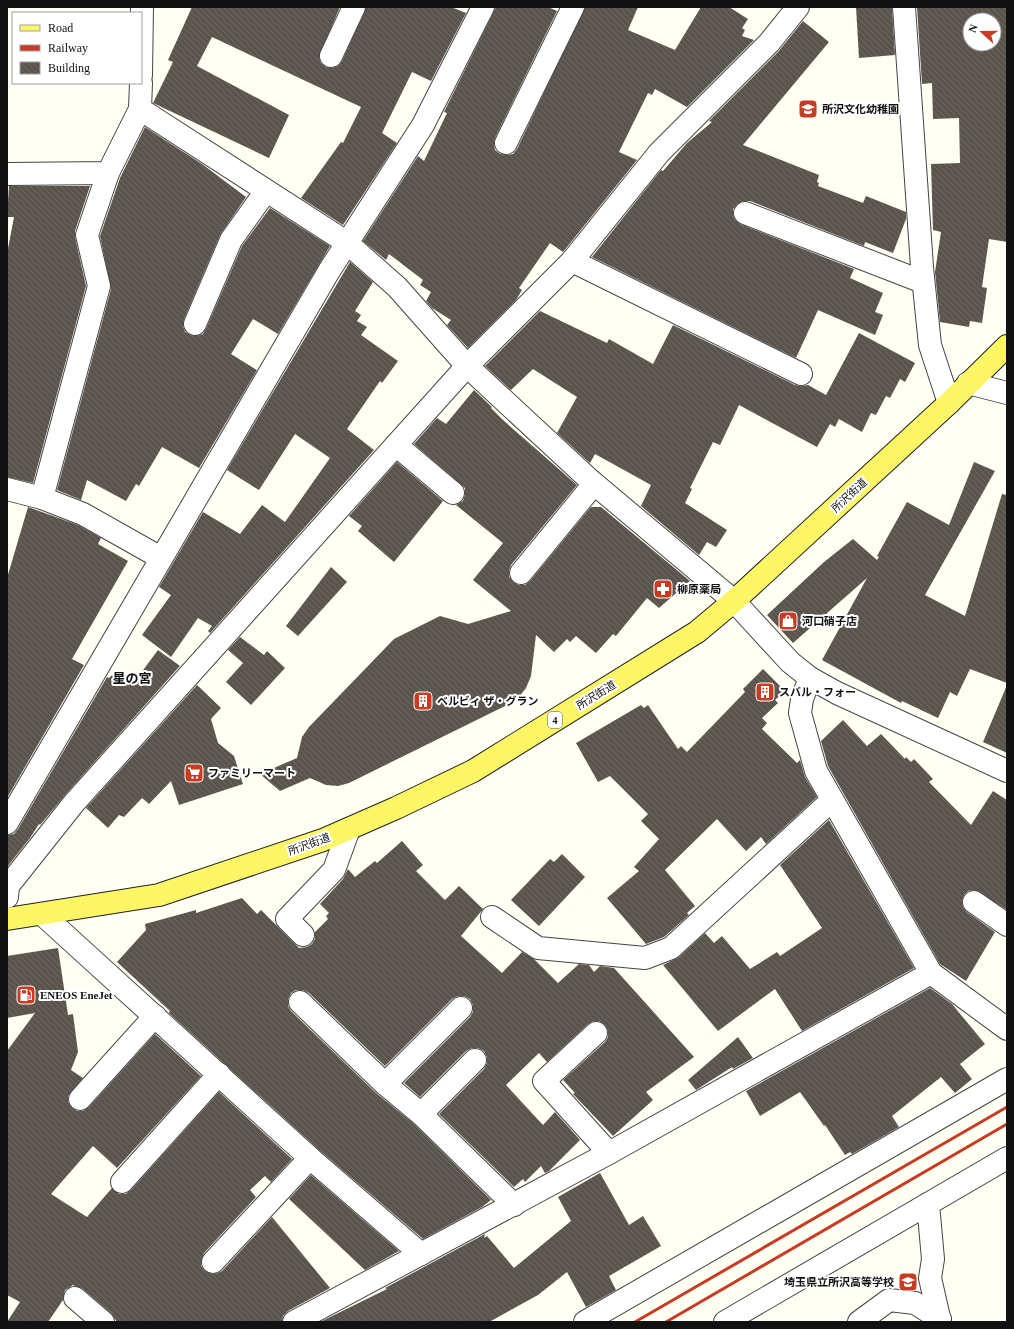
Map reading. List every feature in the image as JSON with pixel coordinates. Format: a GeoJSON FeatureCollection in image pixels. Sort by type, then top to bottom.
{"type":"FeatureCollection","features":[{"type":"Feature","properties":{"kind":"main road","name":"所沢街道"},"geometry":{"type":"LineString","coordinates":[[7,919],[159,895],[323,840],[473,771],[697,632],[734,601],[949,403],[1007,346]]}},
{"type":"Feature","properties":{"kind":"street"},"geometry":{"type":"LineString","coordinates":[[331,56],[354,7]]}},
{"type":"Feature","properties":{"kind":"street"},"geometry":{"type":"LineString","coordinates":[[7,823],[346,242],[423,125],[483,7]]}},
{"type":"Feature","properties":{"kind":"street"},"geometry":{"type":"LineString","coordinates":[[506,143],[573,7]]}},
{"type":"Feature","properties":{"kind":"street"},"geometry":{"type":"LineString","coordinates":[[7,897],[8,886],[74,803],[468,366],[572,261],[659,153],[769,43],[798,7]]}},
{"type":"Feature","properties":{"kind":"street"},"geometry":{"type":"LineString","coordinates":[[904,7],[923,282],[930,345],[949,403]]}},
{"type":"Feature","properties":{"kind":"street"},"geometry":{"type":"LineString","coordinates":[[42,498],[99,286],[87,235],[108,173],[140,109],[141,84]]}},
{"type":"Feature","properties":{"kind":"street"},"geometry":{"type":"LineString","coordinates":[[140,109],[346,242],[396,288],[468,366],[594,484],[734,601],[781,653],[810,678],[896,722],[1007,771]]}},
{"type":"Feature","properties":{"kind":"street"},"geometry":{"type":"LineString","coordinates":[[7,174],[108,173]]}},
{"type":"Feature","properties":{"kind":"street"},"geometry":{"type":"LineString","coordinates":[[195,324],[231,240],[266,190]]}},
{"type":"Feature","properties":{"kind":"street"},"geometry":{"type":"LineString","coordinates":[[745,213],[923,282]]}},
{"type":"Feature","properties":{"kind":"street"},"geometry":{"type":"LineString","coordinates":[[572,261],[801,374]]}},
{"type":"Feature","properties":{"kind":"street"},"geometry":{"type":"LineString","coordinates":[[968,383],[1007,393]]}},
{"type":"Feature","properties":{"kind":"street"},"geometry":{"type":"LineString","coordinates":[[396,445],[454,493]]}},
{"type":"Feature","properties":{"kind":"street"},"geometry":{"type":"LineString","coordinates":[[521,573],[594,484]]}},
{"type":"Feature","properties":{"kind":"street"},"geometry":{"type":"LineString","coordinates":[[7,489],[42,498],[83,514],[161,558]]}},
{"type":"Feature","properties":{"kind":"street"},"geometry":{"type":"LineString","coordinates":[[810,678],[802,699],[800,713],[816,771],[832,800],[931,973],[1007,1029]]}},
{"type":"Feature","properties":{"kind":"street"},"geometry":{"type":"LineString","coordinates":[[492,917],[538,948],[645,958],[671,948],[832,800]]}},
{"type":"Feature","properties":{"kind":"street"},"geometry":{"type":"LineString","coordinates":[[303,935],[287,918],[334,870],[349,829]]}},
{"type":"Feature","properties":{"kind":"street"},"geometry":{"type":"LineString","coordinates":[[974,902],[1007,925]]}},
{"type":"Feature","properties":{"kind":"street"},"geometry":{"type":"LineString","coordinates":[[42,914],[310,1158],[421,1254]]}},
{"type":"Feature","properties":{"kind":"street"},"geometry":{"type":"LineString","coordinates":[[294,1322],[609,1153],[931,973]]}},
{"type":"Feature","properties":{"kind":"street"},"geometry":{"type":"LineString","coordinates":[[300,1002],[385,1084],[421,1114],[514,1205]]}},
{"type":"Feature","properties":{"kind":"street"},"geometry":{"type":"LineString","coordinates":[[385,1084],[460,1008]]}},
{"type":"Feature","properties":{"kind":"street"},"geometry":{"type":"LineString","coordinates":[[80,1099],[155,1016]]}},
{"type":"Feature","properties":{"kind":"street"},"geometry":{"type":"LineString","coordinates":[[596,1033],[544,1081],[609,1153]]}},
{"type":"Feature","properties":{"kind":"street"},"geometry":{"type":"LineString","coordinates":[[421,1114],[474,1060]]}},
{"type":"Feature","properties":{"kind":"street"},"geometry":{"type":"LineString","coordinates":[[122,1182],[219,1074]]}},
{"type":"Feature","properties":{"kind":"street"},"geometry":{"type":"LineString","coordinates":[[585,1322],[1007,1079]]}},
{"type":"Feature","properties":{"kind":"street"},"geometry":{"type":"LineString","coordinates":[[213,1262],[310,1158]]}},
{"type":"Feature","properties":{"kind":"street"},"geometry":{"type":"LineString","coordinates":[[725,1322],[1007,1158]]}},
{"type":"Feature","properties":{"kind":"street"},"geometry":{"type":"LineString","coordinates":[[928,1204],[933,1259],[930,1278],[940,1321]]}},
{"type":"Feature","properties":{"kind":"street"},"geometry":{"type":"LineString","coordinates":[[75,1298],[103,1322]]}},
{"type":"Feature","properties":{"kind":"street"},"geometry":{"type":"LineString","coordinates":[[859,1322],[889,1300],[915,1303],[940,1321]]}},
{"type":"Feature","properties":{"kind":"building"},"geometry":{"type":"Polygon","coordinates":[[[192,7],[340,7],[319,57],[321,63],[326,67],[332,68],[338,66],[342,61],[366,7],[451,7],[466,13],[431,81],[412,72],[382,133],[397,143],[343,225],[301,198],[341,142],[343,143],[361,107],[212,37],[197,66],[289,115],[269,158],[153,103],[173,62],[168,60],[192,7]]]}},
{"type":"Feature","properties":{"kind":"building"},"geometry":{"type":"Polygon","coordinates":[[[496,7],[548,7],[557,11],[495,138],[495,150],[500,154],[506,155],[513,154],[517,149],[585,7],[638,7],[628,30],[675,50],[701,7],[729,7],[748,19],[742,28],[745,30],[742,36],[754,40],[687,107],[655,89],[652,95],[648,93],[619,152],[637,160],[563,252],[550,243],[519,288],[522,290],[516,300],[468,348],[447,325],[451,320],[432,308],[426,301],[431,292],[420,285],[423,280],[389,254],[386,260],[363,241],[418,156],[424,161],[447,113],[444,112],[496,7]]]}},
{"type":"Feature","properties":{"kind":"building"},"geometry":{"type":"Polygon","coordinates":[[[856,7],[892,7],[895,55],[859,58],[856,7]]]}},
{"type":"Feature","properties":{"kind":"building"},"geometry":{"type":"Polygon","coordinates":[[[917,7],[1007,7],[1007,242],[989,239],[982,287],[987,288],[982,323],[970,321],[969,327],[940,322],[935,272],[941,232],[933,230],[931,164],[960,163],[959,118],[933,119],[932,83],[922,84],[917,7]]]}},
{"type":"Feature","properties":{"kind":"building"},"geometry":{"type":"Polygon","coordinates":[[[803,21],[829,42],[743,145],[819,175],[817,182],[819,183],[818,186],[863,203],[866,196],[906,212],[906,219],[893,253],[865,242],[864,246],[750,201],[743,201],[737,204],[733,209],[735,220],[740,224],[854,269],[850,278],[883,293],[875,312],[883,315],[875,335],[818,310],[796,358],[592,257],[661,170],[663,171],[687,143],[712,122],[709,121],[778,52],[803,21]]]}},
{"type":"Feature","properties":{"kind":"building"},"geometry":{"type":"Polygon","coordinates":[[[145,127],[202,164],[246,197],[220,235],[184,319],[183,326],[185,332],[190,335],[197,336],[203,334],[242,246],[270,208],[330,246],[278,334],[253,319],[231,354],[257,370],[199,468],[162,447],[139,486],[136,484],[126,501],[87,480],[81,500],[57,490],[111,289],[100,236],[120,178],[145,127]]]}},
{"type":"Feature","properties":{"kind":"building"},"geometry":{"type":"Polygon","coordinates":[[[9,186],[90,186],[75,231],[86,286],[33,483],[7,477],[7,254],[14,217],[7,217],[9,186]]]}},
{"type":"Feature","properties":{"kind":"building"},"geometry":{"type":"Polygon","coordinates":[[[350,262],[373,282],[355,311],[361,315],[357,321],[367,327],[361,335],[398,361],[382,383],[380,381],[347,429],[374,450],[210,633],[208,631],[212,626],[198,618],[171,657],[142,635],[171,595],[159,587],[203,512],[240,534],[262,505],[285,522],[330,458],[295,434],[259,490],[227,470],[350,262]]]}},
{"type":"Feature","properties":{"kind":"building"},"geometry":{"type":"Polygon","coordinates":[[[540,311],[607,343],[609,339],[653,364],[673,325],[795,385],[808,385],[826,395],[859,333],[915,363],[905,382],[900,379],[890,398],[886,396],[876,415],[871,413],[862,432],[839,419],[835,427],[830,424],[817,447],[739,405],[720,445],[713,442],[690,488],[692,489],[685,503],[727,530],[716,547],[707,542],[699,555],[641,506],[651,485],[595,454],[590,463],[557,433],[577,397],[533,369],[511,390],[485,366],[540,311]]]}},
{"type":"Feature","properties":{"kind":"building"},"geometry":{"type":"Polygon","coordinates":[[[474,390],[503,420],[577,485],[511,565],[509,577],[513,582],[519,585],[525,585],[530,581],[591,507],[601,507],[690,581],[659,608],[647,598],[616,636],[613,634],[596,653],[576,636],[570,642],[567,639],[554,652],[536,635],[531,676],[526,688],[518,698],[507,705],[349,783],[338,786],[326,785],[310,778],[280,791],[260,774],[297,758],[302,737],[309,727],[394,639],[440,616],[468,624],[511,611],[473,580],[503,543],[456,505],[463,501],[465,488],[414,444],[437,418],[446,424],[474,390]]]}},
{"type":"Feature","properties":{"kind":"building"},"geometry":{"type":"Polygon","coordinates":[[[397,462],[443,501],[394,562],[358,531],[362,526],[349,516],[397,462]]]}},
{"type":"Feature","properties":{"kind":"building"},"geometry":{"type":"Polygon","coordinates":[[[974,462],[995,471],[925,595],[965,616],[1002,494],[1007,495],[1007,683],[970,669],[957,696],[950,692],[938,718],[902,701],[901,703],[822,660],[867,578],[793,643],[767,615],[824,562],[853,539],[877,560],[879,557],[877,556],[907,502],[949,525],[974,462]]]}},
{"type":"Feature","properties":{"kind":"building"},"geometry":{"type":"Polygon","coordinates":[[[28,507],[78,525],[101,538],[98,544],[128,561],[72,659],[84,665],[7,798],[7,578],[28,507]]]}},
{"type":"Feature","properties":{"kind":"building"},"geometry":{"type":"Polygon","coordinates":[[[331,567],[347,582],[298,636],[286,626],[331,567]]]}},
{"type":"Feature","properties":{"kind":"building"},"geometry":{"type":"Polygon","coordinates":[[[240,637],[264,655],[267,651],[285,668],[251,705],[226,682],[243,663],[228,650],[240,637]]]}},
{"type":"Feature","properties":{"kind":"building"},"geometry":{"type":"Polygon","coordinates":[[[158,650],[180,666],[40,825],[39,824],[7,867],[7,835],[14,834],[18,829],[107,677],[109,678],[112,675],[118,679],[122,673],[135,681],[158,650]]]}},
{"type":"Feature","properties":{"kind":"building"},"geometry":{"type":"Polygon","coordinates":[[[763,669],[785,691],[775,700],[778,703],[762,718],[767,723],[762,729],[797,763],[800,760],[805,777],[817,797],[766,844],[761,837],[746,851],[717,819],[665,870],[695,906],[687,913],[689,915],[664,937],[646,944],[607,898],[639,871],[634,867],[659,839],[641,821],[648,814],[610,776],[598,782],[576,743],[641,705],[644,708],[648,705],[678,749],[681,746],[687,752],[745,692],[743,689],[763,669]]]}},
{"type":"Feature","properties":{"kind":"building"},"geometry":{"type":"Polygon","coordinates":[[[197,685],[221,708],[211,719],[218,743],[234,756],[243,784],[179,805],[171,781],[149,804],[142,798],[124,817],[119,815],[108,828],[86,808],[197,685]]]}},
{"type":"Feature","properties":{"kind":"building"},"geometry":{"type":"Polygon","coordinates":[[[1007,685],[1007,753],[983,742],[1007,685]]]}},
{"type":"Feature","properties":{"kind":"building"},"geometry":{"type":"Polygon","coordinates":[[[843,720],[867,746],[881,734],[905,759],[906,757],[911,762],[914,759],[933,779],[929,782],[971,825],[993,791],[1007,800],[1007,910],[975,890],[968,891],[964,895],[962,901],[963,907],[967,912],[995,932],[966,981],[940,964],[828,766],[821,741],[843,720]]]}},
{"type":"Feature","properties":{"kind":"building"},"geometry":{"type":"Polygon","coordinates":[[[829,820],[914,968],[802,1031],[775,989],[718,1031],[663,965],[679,957],[705,933],[714,943],[722,936],[750,969],[777,952],[780,956],[822,928],[780,865],[829,820]]]}},
{"type":"Feature","properties":{"kind":"building"},"geometry":{"type":"Polygon","coordinates":[[[402,841],[423,865],[416,871],[445,900],[459,886],[483,909],[461,936],[502,973],[522,952],[534,959],[558,983],[579,964],[589,965],[594,972],[600,966],[614,968],[694,1057],[646,1092],[653,1100],[613,1136],[573,1094],[575,1093],[563,1080],[605,1042],[608,1037],[608,1031],[605,1025],[599,1021],[593,1021],[588,1024],[547,1062],[539,1053],[506,1085],[543,1125],[555,1112],[580,1140],[549,1171],[545,1173],[541,1166],[525,1182],[523,1179],[514,1187],[439,1114],[484,1069],[487,1063],[487,1057],[484,1051],[478,1048],[472,1048],[466,1051],[420,1097],[404,1083],[470,1017],[473,1012],[473,1005],[470,999],[464,996],[458,996],[452,999],[385,1066],[309,993],[303,990],[296,990],[291,993],[288,999],[288,1006],[291,1011],[376,1093],[413,1123],[491,1200],[482,1207],[423,1239],[318,1149],[169,1013],[170,1011],[117,962],[146,930],[145,924],[196,910],[196,913],[242,898],[257,914],[261,910],[299,948],[307,947],[312,944],[315,939],[315,932],[328,919],[326,916],[329,913],[320,904],[343,879],[348,869],[355,877],[375,861],[377,863],[402,841]]]}},
{"type":"Feature","properties":{"kind":"building"},"geometry":{"type":"Polygon","coordinates":[[[562,854],[585,877],[539,926],[511,900],[550,859],[554,862],[562,854]]]}},
{"type":"Feature","properties":{"kind":"building"},"geometry":{"type":"Polygon","coordinates":[[[58,948],[68,1015],[73,1014],[78,1052],[71,1070],[83,1078],[68,1096],[68,1102],[72,1108],[77,1111],[83,1111],[89,1107],[155,1034],[201,1076],[117,1168],[93,1146],[51,1194],[87,1217],[112,1188],[119,1194],[126,1194],[219,1092],[292,1159],[271,1182],[265,1176],[250,1190],[256,1197],[204,1253],[201,1260],[201,1266],[205,1271],[211,1274],[216,1274],[222,1271],[272,1217],[330,1288],[288,1311],[283,1316],[282,1322],[117,1322],[111,1313],[83,1289],[73,1285],[65,1290],[63,1300],[48,1322],[7,1322],[20,1302],[7,1295],[7,1051],[35,1013],[7,1018],[7,956],[58,948]]]}},
{"type":"Feature","properties":{"kind":"building"},"geometry":{"type":"Polygon","coordinates":[[[930,988],[952,1004],[985,1044],[960,1064],[972,1079],[955,1093],[941,1077],[892,1116],[899,1127],[852,1154],[850,1152],[845,1155],[800,1092],[760,1116],[746,1091],[930,988]]]}},
{"type":"Feature","properties":{"kind":"building"},"geometry":{"type":"Polygon","coordinates":[[[738,1037],[753,1058],[733,1069],[732,1067],[696,1090],[688,1080],[738,1037]]]}},
{"type":"Feature","properties":{"kind":"building"},"geometry":{"type":"Polygon","coordinates":[[[600,1173],[629,1225],[643,1216],[661,1246],[609,1276],[616,1290],[586,1307],[567,1272],[538,1295],[489,1322],[320,1322],[387,1289],[385,1288],[485,1234],[484,1238],[487,1236],[514,1268],[571,1221],[558,1197],[600,1173]]]}},
{"type":"Feature","properties":{"kind":"building"},"geometry":{"type":"Polygon","coordinates":[[[311,1175],[399,1251],[365,1270],[289,1199],[311,1175]]]}},
{"type":"Feature","properties":{"kind":"railway"},"geometry":{"type":"LineString","coordinates":[[635,1322],[1007,1107]]}},
{"type":"Feature","properties":{"kind":"railway"},"geometry":{"type":"LineString","coordinates":[[666,1322],[1007,1124]]}},
{"type":"Feature","properties":{"kind":"place","name":"所沢文化幼稚園"},"geometry":{"type":"Point","coordinates":[808,109]}},
{"type":"Feature","properties":{"kind":"place","name":"柳原薬局"},"geometry":{"type":"Point","coordinates":[663,589]}},
{"type":"Feature","properties":{"kind":"place","name":"河口硝子店"},"geometry":{"type":"Point","coordinates":[788,621]}},
{"type":"Feature","properties":{"kind":"place","name":"スバル・フォー"},"geometry":{"type":"Point","coordinates":[765,692]}},
{"type":"Feature","properties":{"kind":"place","name":"ベルビィ ザ・グラン"},"geometry":{"type":"Point","coordinates":[423,701]}},
{"type":"Feature","properties":{"kind":"place","name":"ファミリーマート"},"geometry":{"type":"Point","coordinates":[194,773]}},
{"type":"Feature","properties":{"kind":"place","name":"ENEOS EneJet"},"geometry":{"type":"Point","coordinates":[26,995]}},
{"type":"Feature","properties":{"kind":"place","name":"埼玉県立所沢高等学校"},"geometry":{"type":"Point","coordinates":[908,1282]}},
{"type":"Feature","properties":{"kind":"district","name":"星の宮"},"geometry":{"type":"Point","coordinates":[132,678]}}]}
